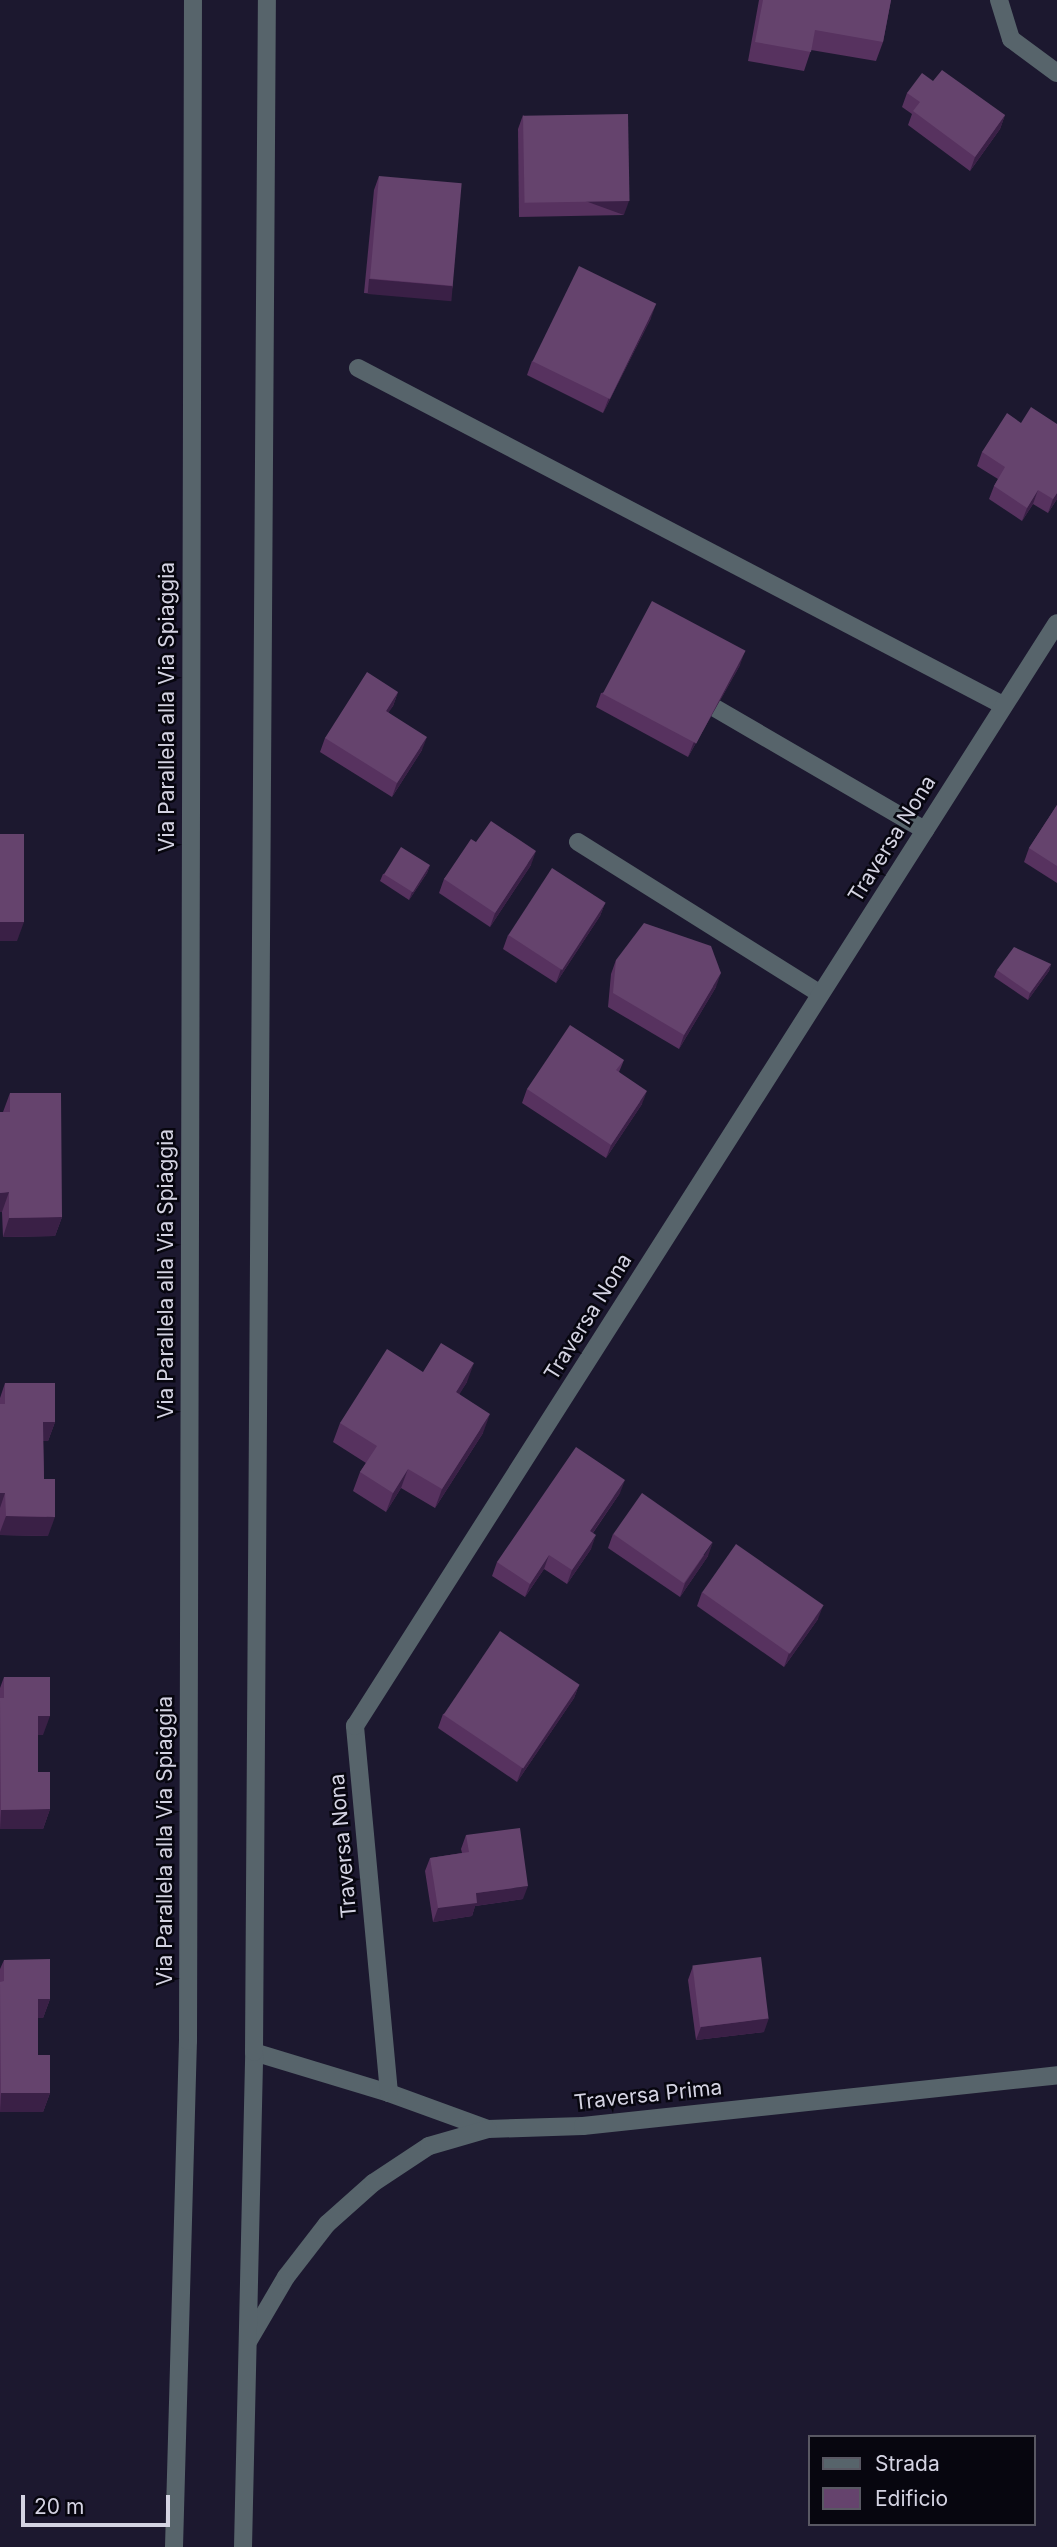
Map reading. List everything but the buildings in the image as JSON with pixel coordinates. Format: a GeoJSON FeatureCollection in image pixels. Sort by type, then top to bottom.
{"type":"FeatureCollection","features":[{"type":"Feature","properties":{"kind":"street","name":"Via Parallela alla Via Spiaggia"},"geometry":{"type":"LineString","coordinates":[[174,2547],[188,2041],[192,0]]}},
{"type":"Feature","properties":{"kind":"street"},"geometry":{"type":"LineString","coordinates":[[243,2547],[254,2052],[267,0]]}},
{"type":"Feature","properties":{"kind":"street"},"geometry":{"type":"LineString","coordinates":[[999,0],[1011,39],[1057,73]]}},
{"type":"Feature","properties":{"kind":"street"},"geometry":{"type":"LineString","coordinates":[[358,368],[1003,705]]}},
{"type":"Feature","properties":{"kind":"street","name":"Traversa Nona"},"geometry":{"type":"LineString","coordinates":[[389,2093],[355,1726],[1057,622]]}},
{"type":"Feature","properties":{"kind":"street"},"geometry":{"type":"LineString","coordinates":[[715,708],[925,830]]}},
{"type":"Feature","properties":{"kind":"street"},"geometry":{"type":"LineString","coordinates":[[578,842],[820,994]]}},
{"type":"Feature","properties":{"kind":"street","name":"Traversa Prima"},"geometry":{"type":"LineString","coordinates":[[254,2052],[389,2093],[488,2129],[583,2126],[1057,2075]]}},
{"type":"Feature","properties":{"kind":"street"},"geometry":{"type":"LineString","coordinates":[[248,2343],[286,2277],[327,2224],[373,2183],[429,2146],[488,2129]]}}]}
